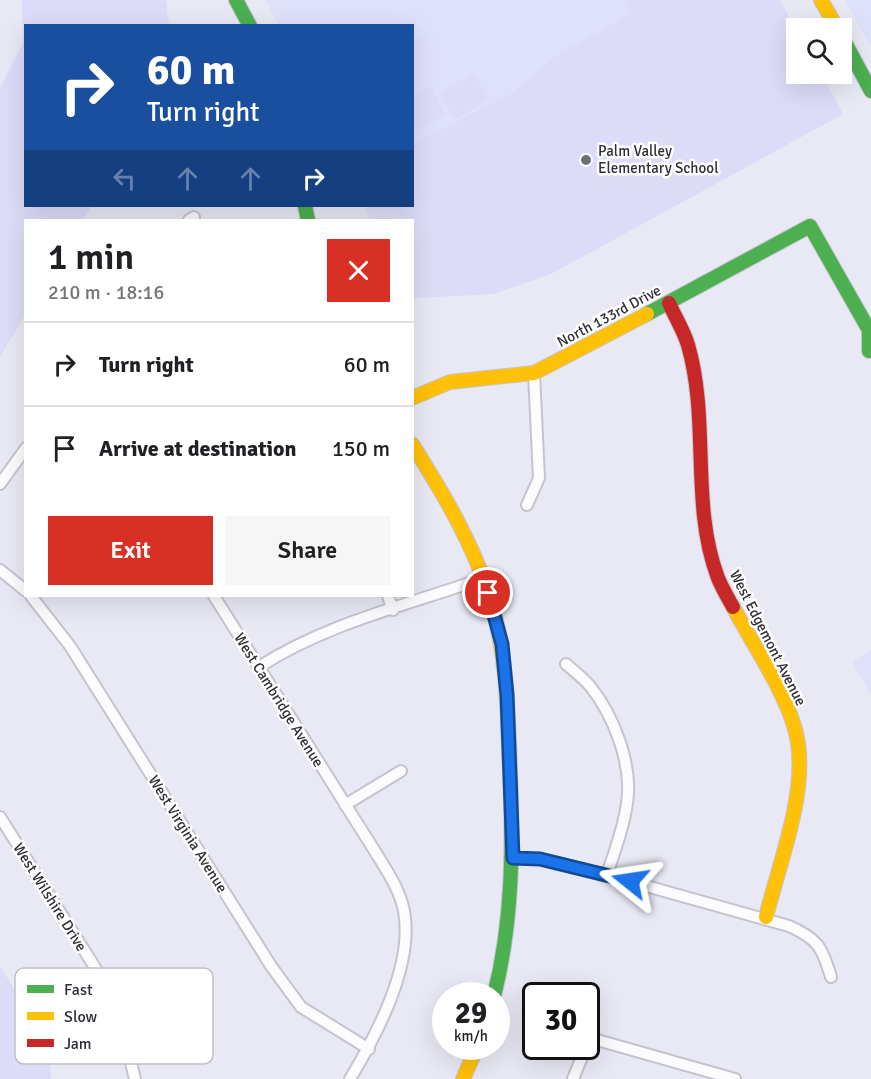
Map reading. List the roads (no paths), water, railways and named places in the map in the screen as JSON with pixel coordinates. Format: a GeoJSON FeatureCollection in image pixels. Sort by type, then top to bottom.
{"type":"FeatureCollection","features":[{"type":"Feature","properties":{"kind":"street"},"geometry":{"type":"LineString","coordinates":[[236,0],[249,24]]}},
{"type":"Feature","properties":{"kind":"street"},"geometry":{"type":"LineString","coordinates":[[821,0],[831,18]]}},
{"type":"Feature","properties":{"kind":"street"},"geometry":{"type":"LineString","coordinates":[[852,56],[871,91]]}},
{"type":"Feature","properties":{"kind":"street","name":"North 133rd Drive"},"geometry":{"type":"LineString","coordinates":[[414,397],[450,382],[534,374],[810,226],[869,330],[869,351]]}},
{"type":"Feature","properties":{"kind":"street","name":"West Edgemont Avenue"},"geometry":{"type":"LineString","coordinates":[[669,303],[688,344],[698,398],[698,442],[704,509],[708,541],[718,579],[788,707],[798,742],[799,786],[766,917]]}},
{"type":"Feature","properties":{"kind":"street"},"geometry":{"type":"LineString","coordinates":[[527,505],[539,478],[534,374]]}},
{"type":"Feature","properties":{"kind":"street"},"geometry":{"type":"LineString","coordinates":[[414,447],[445,494],[484,578],[502,644],[507,695],[513,858],[506,942],[497,982]]}},
{"type":"Feature","properties":{"kind":"street"},"geometry":{"type":"LineString","coordinates":[[0,484],[24,451]]}},
{"type":"Feature","properties":{"kind":"street"},"geometry":{"type":"LineString","coordinates":[[0,570],[24,589]]}},
{"type":"Feature","properties":{"kind":"street"},"geometry":{"type":"LineString","coordinates":[[259,667],[308,638],[484,578]]}},
{"type":"Feature","properties":{"kind":"street","name":"West Virginia Avenue"},"geometry":{"type":"LineString","coordinates":[[32,597],[70,646],[271,966],[301,1007],[369,1049]]}},
{"type":"Feature","properties":{"kind":"street","name":"West Cambridge Avenue"},"geometry":{"type":"LineString","coordinates":[[215,597],[393,882],[404,909],[406,942],[401,965],[369,1049],[350,1079]]}},
{"type":"Feature","properties":{"kind":"street"},"geometry":{"type":"LineString","coordinates":[[388,597],[393,610]]}},
{"type":"Feature","properties":{"kind":"street"},"geometry":{"type":"LineString","coordinates":[[566,663],[590,686],[608,715],[620,746],[627,774],[628,801],[607,875]]}},
{"type":"Feature","properties":{"kind":"street"},"geometry":{"type":"LineString","coordinates":[[345,805],[401,771]]}},
{"type":"Feature","properties":{"kind":"street","name":"West Wilshire Drive"},"geometry":{"type":"LineString","coordinates":[[0,817],[95,968]]}},
{"type":"Feature","properties":{"kind":"street"},"geometry":{"type":"LineString","coordinates":[[513,858],[540,859],[766,917],[805,933],[814,940],[822,949],[831,977]]}},
{"type":"Feature","properties":{"kind":"street"},"geometry":{"type":"LineString","coordinates":[[600,1047],[735,1079]]}},
{"type":"Feature","properties":{"kind":"street"},"geometry":{"type":"LineString","coordinates":[[463,1079],[471,1060]]}},
{"type":"Feature","properties":{"kind":"street"},"geometry":{"type":"LineString","coordinates":[[573,1079],[581,1060]]}},
{"type":"Feature","properties":{"kind":"street","name":"West Wilshire Drive"},"geometry":{"type":"LineString","coordinates":[[131,1064],[135,1079]]}},
{"type":"Feature","properties":{"kind":"place","name":"Palm Valley Elementary School"},"geometry":{"type":"Point","coordinates":[586,160]}}]}
